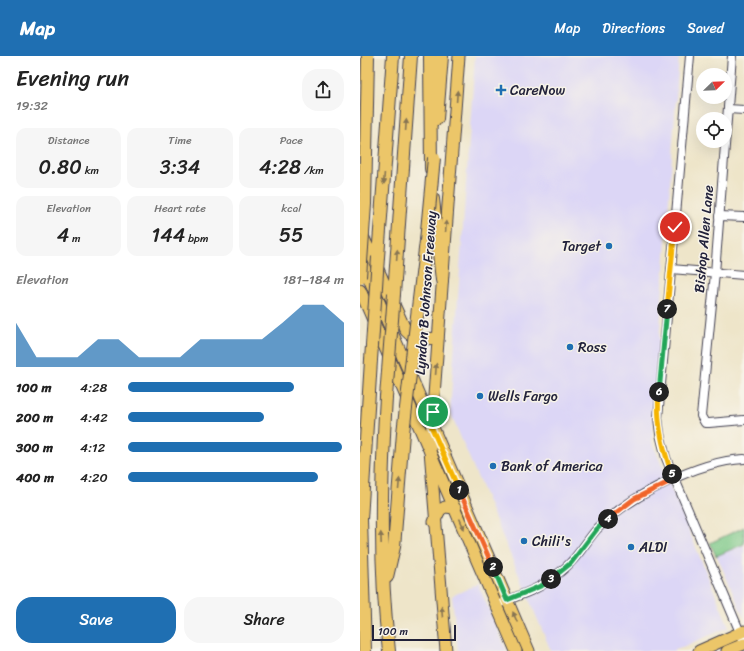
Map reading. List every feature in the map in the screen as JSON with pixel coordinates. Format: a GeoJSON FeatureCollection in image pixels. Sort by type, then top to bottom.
{"type":"FeatureCollection","features":[{"type":"Feature","properties":{"kind":"highway"},"geometry":{"type":"LineString","coordinates":[[362,275],[368,56]]}},
{"type":"Feature","properties":{"kind":"highway"},"geometry":{"type":"LineString","coordinates":[[365,651],[361,560],[361,506],[393,56]]}},
{"type":"Feature","properties":{"kind":"highway"},"geometry":{"type":"LineString","coordinates":[[389,651],[383,591],[381,480],[411,56]]}},
{"type":"Feature","properties":{"kind":"highway"},"geometry":{"type":"LineString","coordinates":[[430,56],[430,150],[442,280]]}},
{"type":"Feature","properties":{"kind":"highway"},"geometry":{"type":"LineString","coordinates":[[383,591],[394,547],[403,432],[426,241],[442,56]]}},
{"type":"Feature","properties":{"kind":"main road","name":"Lyndon B Johnson Freeway"},"geometry":{"type":"LineString","coordinates":[[446,651],[434,523],[430,450],[431,426],[428,409],[438,338],[460,56]]}},
{"type":"Feature","properties":{"kind":"main road"},"geometry":{"type":"LineString","coordinates":[[360,230],[406,330],[412,337],[419,339],[438,338]]}},
{"type":"Feature","properties":{"kind":"main road"},"geometry":{"type":"LineString","coordinates":[[360,259],[362,275],[428,409]]}},
{"type":"Feature","properties":{"kind":"main road"},"geometry":{"type":"LineString","coordinates":[[360,290],[497,604],[516,651]]}},
{"type":"Feature","properties":{"kind":"main road"},"geometry":{"type":"LineString","coordinates":[[400,382],[407,389],[417,406],[428,409]]}},
{"type":"Feature","properties":{"kind":"main road"},"geometry":{"type":"LineString","coordinates":[[431,426],[529,651]]}},
{"type":"Feature","properties":{"kind":"main road"},"geometry":{"type":"LineString","coordinates":[[434,523],[440,510],[445,507],[455,508]]}},
{"type":"Feature","properties":{"kind":"main road"},"geometry":{"type":"LineString","coordinates":[[699,651],[743,637]]}},
{"type":"Feature","properties":{"kind":"main road"},"geometry":{"type":"LineString","coordinates":[[727,651],[743,637]]}},
{"type":"Feature","properties":{"kind":"street"},"geometry":{"type":"LineString","coordinates":[[690,56],[658,397],[658,418],[663,446],[675,479],[743,637]]}},
{"type":"Feature","properties":{"kind":"street","name":"Bishop Allen Lane"},"geometry":{"type":"LineString","coordinates":[[732,56],[715,273],[701,416],[705,423],[744,420]]}},
{"type":"Feature","properties":{"kind":"street"},"geometry":{"type":"LineString","coordinates":[[728,109],[744,110]]}},
{"type":"Feature","properties":{"kind":"street"},"geometry":{"type":"LineString","coordinates":[[719,216],[744,217]]}},
{"type":"Feature","properties":{"kind":"street"},"geometry":{"type":"LineString","coordinates":[[671,268],[744,275]]}},
{"type":"Feature","properties":{"kind":"street"},"geometry":{"type":"LineString","coordinates":[[497,604],[543,585],[571,563],[597,529],[614,513],[649,491],[708,466],[722,462],[744,460]]}},
{"type":"Feature","properties":{"kind":"shaded area"},"geometry":{"type":"Polygon","coordinates":[[[475,56],[679,56],[652,442],[729,627],[673,651],[551,651],[450,412],[475,56]]]}},
{"type":"Feature","properties":{"kind":"shaded area"},"geometry":{"type":"Polygon","coordinates":[[[744,545],[744,618],[717,556],[744,545]]]}},
{"type":"Feature","properties":{"kind":"shaded area"},"geometry":{"type":"Polygon","coordinates":[[[478,584],[507,651],[458,651],[452,596],[478,584]]]}},
{"type":"Feature","properties":{"kind":"green space"},"geometry":{"type":"Polygon","coordinates":[[[744,527],[744,544],[716,556],[710,543],[744,527]]]}},
{"type":"Feature","properties":{"kind":"place","name":"CareNow"},"geometry":{"type":"Point","coordinates":[501,90]}},
{"type":"Feature","properties":{"kind":"place","name":"Target"},"geometry":{"type":"Point","coordinates":[609,246]}},
{"type":"Feature","properties":{"kind":"place","name":"Ross"},"geometry":{"type":"Point","coordinates":[570,347]}},
{"type":"Feature","properties":{"kind":"place","name":"Wells Fargo"},"geometry":{"type":"Point","coordinates":[480,396]}},
{"type":"Feature","properties":{"kind":"place","name":"Bank of America"},"geometry":{"type":"Point","coordinates":[493,466]}},
{"type":"Feature","properties":{"kind":"place","name":"Chili's"},"geometry":{"type":"Point","coordinates":[524,541]}},
{"type":"Feature","properties":{"kind":"place","name":"ALDI"},"geometry":{"type":"Point","coordinates":[631,547]}},
{"type":"Feature","properties":{"kind":"route"},"geometry":{"type":"LineString","coordinates":[[433,412],[431,426],[507,600],[543,585],[571,563],[597,529],[614,513],[634,499],[675,479],[666,458],[658,418],[658,397],[675,227]]}}]}
